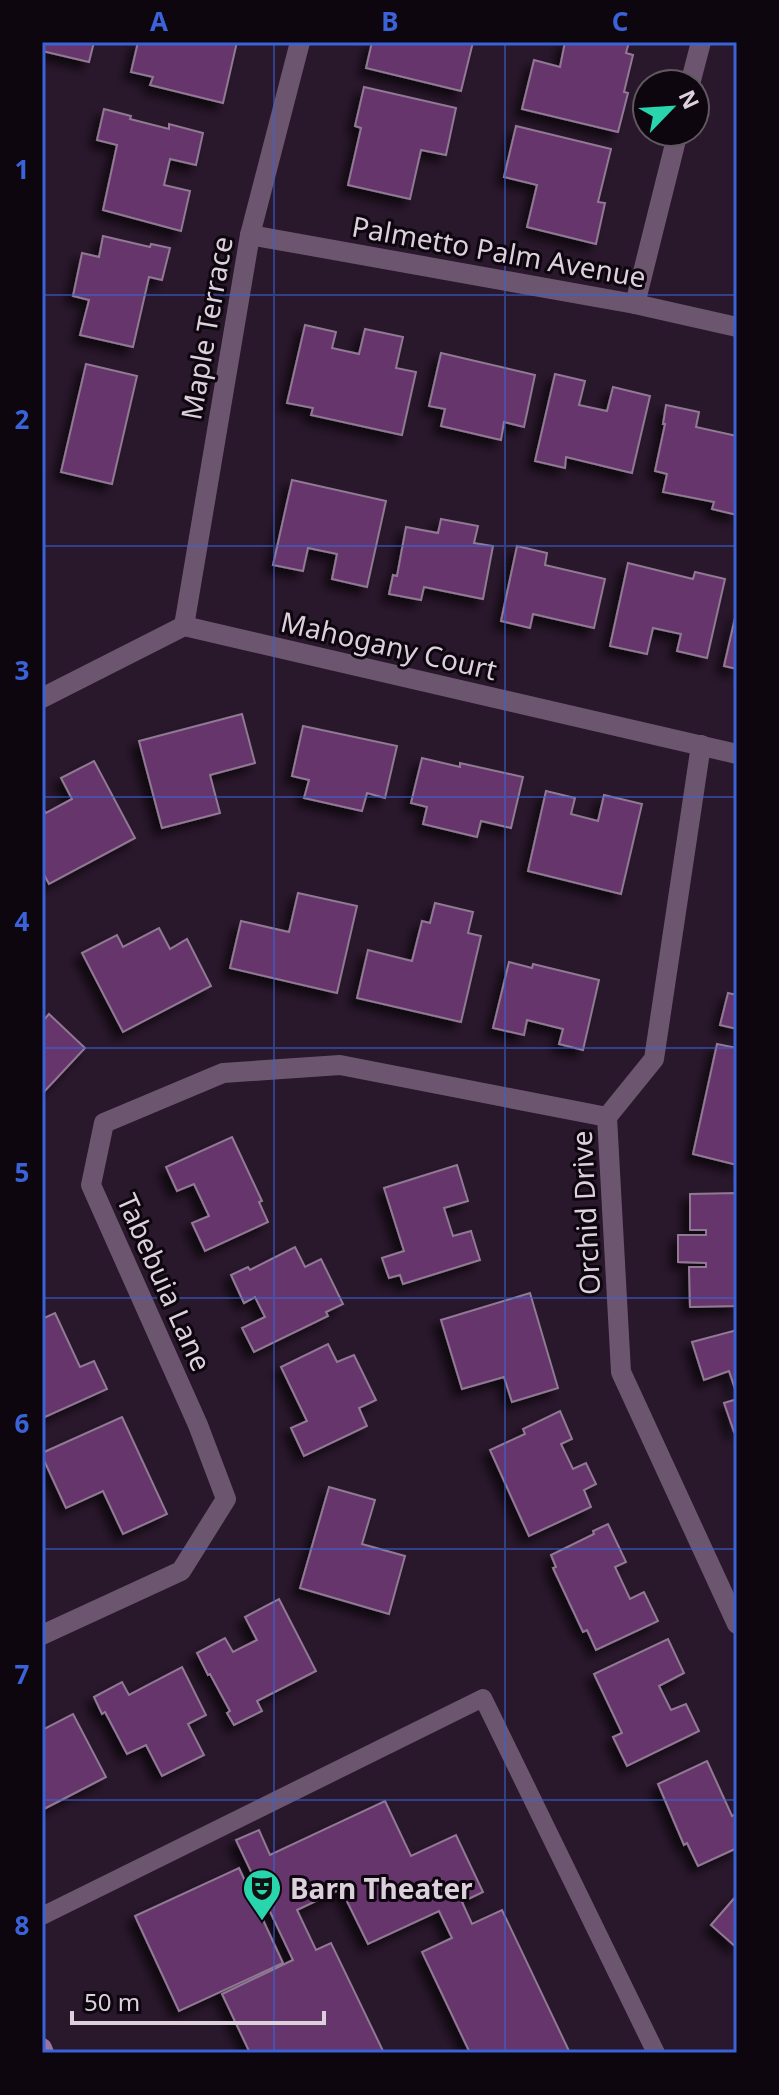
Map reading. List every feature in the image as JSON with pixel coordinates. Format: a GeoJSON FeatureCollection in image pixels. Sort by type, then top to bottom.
{"type":"FeatureCollection","features":[{"type":"Feature","properties":{"kind":"street","name":"Maple Terrace"},"geometry":{"type":"LineString","coordinates":[[184,626],[250,235],[300,42]]}},
{"type":"Feature","properties":{"kind":"street"},"geometry":{"type":"LineString","coordinates":[[694,68],[701,42]]}},
{"type":"Feature","properties":{"kind":"street"},"geometry":{"type":"LineString","coordinates":[[635,304],[674,148]]}},
{"type":"Feature","properties":{"kind":"street","name":"Palmetto Palm Avenue"},"geometry":{"type":"LineString","coordinates":[[250,235],[635,304],[737,327]]}},
{"type":"Feature","properties":{"kind":"street"},"geometry":{"type":"LineString","coordinates":[[42,698],[184,626]]}},
{"type":"Feature","properties":{"kind":"street","name":"Mahogany Court"},"geometry":{"type":"LineString","coordinates":[[184,626],[737,754]]}},
{"type":"Feature","properties":{"kind":"street","name":"Orchid Drive"},"geometry":{"type":"LineString","coordinates":[[701,745],[654,1059],[607,1117],[621,1372],[737,1624]]}},
{"type":"Feature","properties":{"kind":"street","name":"Tabebuia Lane"},"geometry":{"type":"LineString","coordinates":[[42,1635],[181,1571],[226,1499],[198,1425],[91,1185],[104,1123],[223,1073],[340,1065],[607,1117]]}},
{"type":"Feature","properties":{"kind":"lane"},"geometry":{"type":"LineString","coordinates":[[42,1916],[483,1698],[656,2053]]}},
{"type":"Feature","properties":{"kind":"building"},"geometry":{"type":"Polygon","coordinates":[[[42,42],[94,42],[89,62],[42,51],[42,42]]]}},
{"type":"Feature","properties":{"kind":"building"},"geometry":{"type":"Polygon","coordinates":[[[138,42],[237,42],[223,103],[150,85],[153,77],[131,72],[138,42]]]}},
{"type":"Feature","properties":{"kind":"building"},"geometry":{"type":"Polygon","coordinates":[[[372,42],[473,42],[461,91],[366,68],[372,42]]]}},
{"type":"Feature","properties":{"kind":"building"},"geometry":{"type":"Polygon","coordinates":[[[565,42],[629,42],[626,53],[633,55],[618,132],[522,109],[534,60],[560,67],[565,42]]]}},
{"type":"Feature","properties":{"kind":"building"},"geometry":{"type":"Polygon","coordinates":[[[364,87],[456,108],[446,155],[421,150],[410,199],[348,185],[361,128],[355,126],[364,87]]]}},
{"type":"Feature","properties":{"kind":"building"},"geometry":{"type":"Polygon","coordinates":[[[104,109],[169,129],[169,124],[203,133],[196,165],[170,159],[164,185],[190,191],[181,231],[103,210],[117,145],[97,140],[104,109]]]}},
{"type":"Feature","properties":{"kind":"building"},"geometry":{"type":"Polygon","coordinates":[[[516,126],[611,149],[598,202],[605,203],[596,244],[527,227],[537,185],[504,177],[516,126]]]}},
{"type":"Feature","properties":{"kind":"building"},"geometry":{"type":"Polygon","coordinates":[[[103,236],[150,247],[151,244],[170,248],[162,280],[149,277],[133,347],[80,335],[89,300],[73,296],[82,253],[99,257],[103,236]]]}},
{"type":"Feature","properties":{"kind":"building"},"geometry":{"type":"Polygon","coordinates":[[[305,325],[336,332],[332,348],[359,354],[365,329],[403,337],[396,368],[416,372],[402,435],[311,415],[313,408],[287,403],[305,325]]]}},
{"type":"Feature","properties":{"kind":"building"},"geometry":{"type":"Polygon","coordinates":[[[441,353],[535,375],[524,427],[504,422],[501,440],[441,426],[445,409],[429,406],[441,353]]]}},
{"type":"Feature","properties":{"kind":"building"},"geometry":{"type":"Polygon","coordinates":[[[86,364],[137,376],[112,484],[61,472],[86,364]]]}},
{"type":"Feature","properties":{"kind":"building"},"geometry":{"type":"Polygon","coordinates":[[[555,374],[585,381],[579,405],[607,411],[613,387],[650,396],[632,473],[566,457],[565,468],[535,461],[555,374]]]}},
{"type":"Feature","properties":{"kind":"building"},"geometry":{"type":"Polygon","coordinates":[[[666,405],[699,412],[696,427],[737,436],[737,515],[712,509],[714,502],[663,492],[667,474],[655,471],[666,405]]]}},
{"type":"Feature","properties":{"kind":"building"},"geometry":{"type":"Polygon","coordinates":[[[292,480],[386,501],[367,587],[332,579],[337,554],[308,548],[303,571],[273,565],[292,480]]]}},
{"type":"Feature","properties":{"kind":"building"},"geometry":{"type":"Polygon","coordinates":[[[441,519],[478,526],[474,543],[493,546],[483,599],[424,587],[421,600],[389,594],[393,575],[397,576],[406,527],[438,533],[441,519]]]}},
{"type":"Feature","properties":{"kind":"building"},"geometry":{"type":"Polygon","coordinates":[[[517,546],[547,553],[545,565],[605,579],[594,628],[533,614],[530,628],[501,621],[517,546]]]}},
{"type":"Feature","properties":{"kind":"building"},"geometry":{"type":"Polygon","coordinates":[[[628,563],[693,579],[695,572],[725,579],[707,658],[677,651],[681,634],[653,628],[647,654],[610,646],[628,563]]]}},
{"type":"Feature","properties":{"kind":"building"},"geometry":{"type":"Polygon","coordinates":[[[737,609],[737,669],[724,666],[737,609]]]}},
{"type":"Feature","properties":{"kind":"building"},"geometry":{"type":"Polygon","coordinates":[[[242,714],[255,763],[210,775],[220,813],[162,828],[139,741],[242,714]]]}},
{"type":"Feature","properties":{"kind":"building"},"geometry":{"type":"Polygon","coordinates":[[[303,726],[397,746],[385,798],[367,793],[362,811],[304,798],[309,780],[292,776],[303,726]]]}},
{"type":"Feature","properties":{"kind":"building"},"geometry":{"type":"Polygon","coordinates":[[[422,758],[523,777],[511,828],[481,821],[477,837],[423,824],[427,807],[411,803],[422,758]]]}},
{"type":"Feature","properties":{"kind":"building"},"geometry":{"type":"Polygon","coordinates":[[[94,761],[135,838],[49,884],[42,871],[42,807],[46,813],[72,799],[61,778],[94,761]]]}},
{"type":"Feature","properties":{"kind":"building"},"geometry":{"type":"Polygon","coordinates":[[[546,791],[575,798],[571,814],[598,821],[604,795],[642,804],[621,894],[528,871],[546,791]]]}},
{"type":"Feature","properties":{"kind":"building"},"geometry":{"type":"Polygon","coordinates":[[[298,893],[357,906],[337,993],[230,968],[241,921],[289,932],[298,893]]]}},
{"type":"Feature","properties":{"kind":"building"},"geometry":{"type":"Polygon","coordinates":[[[435,903],[473,912],[468,933],[481,936],[461,1022],[357,998],[368,950],[412,961],[422,921],[430,923],[435,903]]]}},
{"type":"Feature","properties":{"kind":"building"},"geometry":{"type":"Polygon","coordinates":[[[159,928],[170,949],[187,939],[211,986],[123,1032],[82,953],[117,935],[123,947],[159,928]]]}},
{"type":"Feature","properties":{"kind":"building"},"geometry":{"type":"Polygon","coordinates":[[[509,962],[532,968],[533,964],[599,980],[583,1050],[559,1044],[563,1029],[527,1020],[524,1035],[493,1028],[509,962]]]}},
{"type":"Feature","properties":{"kind":"building"},"geometry":{"type":"Polygon","coordinates":[[[728,993],[737,995],[737,1029],[720,1025],[728,993]]]}},
{"type":"Feature","properties":{"kind":"building"},"geometry":{"type":"Polygon","coordinates":[[[49,1014],[85,1048],[42,1094],[42,1022],[49,1014]]]}},
{"type":"Feature","properties":{"kind":"building"},"geometry":{"type":"Polygon","coordinates":[[[717,1044],[737,1048],[737,1165],[693,1154],[717,1044]]]}},
{"type":"Feature","properties":{"kind":"building"},"geometry":{"type":"Polygon","coordinates":[[[232,1137],[262,1201],[259,1202],[268,1222],[205,1251],[192,1223],[209,1216],[194,1184],[177,1191],[166,1167],[232,1137]]]}},
{"type":"Feature","properties":{"kind":"building"},"geometry":{"type":"Polygon","coordinates":[[[457,1165],[468,1201],[444,1208],[453,1236],[471,1231],[480,1260],[403,1284],[400,1275],[389,1278],[382,1258],[404,1251],[384,1188],[457,1165]]]}},
{"type":"Feature","properties":{"kind":"building"},"geometry":{"type":"Polygon","coordinates":[[[737,1193],[737,1306],[690,1307],[689,1267],[706,1267],[706,1263],[678,1262],[678,1235],[706,1235],[706,1230],[690,1230],[690,1194],[737,1193]]]}},
{"type":"Feature","properties":{"kind":"building"},"geometry":{"type":"Polygon","coordinates":[[[295,1247],[305,1267],[321,1259],[343,1304],[326,1312],[328,1316],[254,1352],[242,1328],[265,1317],[255,1297],[244,1303],[231,1275],[248,1267],[250,1270],[295,1247]]]}},
{"type":"Feature","properties":{"kind":"building"},"geometry":{"type":"Polygon","coordinates":[[[530,1293],[558,1388],[512,1402],[504,1377],[462,1389],[441,1320],[530,1293]]]}},
{"type":"Feature","properties":{"kind":"building"},"geometry":{"type":"Polygon","coordinates":[[[55,1313],[80,1367],[94,1361],[107,1389],[45,1417],[42,1410],[42,1319],[55,1313]]]}},
{"type":"Feature","properties":{"kind":"building"},"geometry":{"type":"Polygon","coordinates":[[[737,1330],[737,1395],[729,1371],[704,1380],[692,1342],[737,1330]]]}},
{"type":"Feature","properties":{"kind":"building"},"geometry":{"type":"Polygon","coordinates":[[[328,1344],[337,1362],[354,1355],[376,1400],[359,1408],[367,1426],[304,1456],[291,1428],[307,1421],[281,1367],[328,1344]]]}},
{"type":"Feature","properties":{"kind":"building"},"geometry":{"type":"Polygon","coordinates":[[[737,1399],[737,1431],[734,1432],[724,1403],[737,1399]]]}},
{"type":"Feature","properties":{"kind":"building"},"geometry":{"type":"Polygon","coordinates":[[[560,1411],[572,1439],[561,1444],[573,1469],[586,1463],[596,1484],[584,1490],[591,1507],[529,1536],[490,1450],[525,1434],[523,1429],[560,1411]]]}},
{"type":"Feature","properties":{"kind":"building"},"geometry":{"type":"Polygon","coordinates":[[[122,1417],[167,1514],[123,1534],[103,1491],[66,1508],[42,1456],[42,1453],[122,1417]]]}},
{"type":"Feature","properties":{"kind":"building"},"geometry":{"type":"Polygon","coordinates":[[[329,1487],[375,1500],[362,1544],[405,1556],[389,1614],[300,1588],[329,1487]]]}},
{"type":"Feature","properties":{"kind":"building"},"geometry":{"type":"Polygon","coordinates":[[[608,1524],[626,1562],[615,1567],[630,1599],[644,1592],[658,1621],[596,1650],[587,1630],[583,1632],[553,1568],[556,1567],[551,1555],[608,1524]]]}},
{"type":"Feature","properties":{"kind":"building"},"geometry":{"type":"Polygon","coordinates":[[[279,1599],[316,1671],[257,1701],[262,1711],[234,1725],[227,1713],[230,1711],[197,1653],[225,1638],[233,1652],[257,1640],[245,1617],[279,1599]]]}},
{"type":"Feature","properties":{"kind":"building"},"geometry":{"type":"Polygon","coordinates":[[[668,1639],[684,1673],[659,1686],[671,1710],[686,1704],[699,1731],[627,1766],[613,1737],[622,1733],[594,1674],[668,1639]]]}},
{"type":"Feature","properties":{"kind":"building"},"geometry":{"type":"Polygon","coordinates":[[[182,1667],[206,1715],[188,1724],[204,1755],[162,1776],[146,1745],[127,1754],[94,1697],[122,1682],[129,1695],[182,1667]]]}},
{"type":"Feature","properties":{"kind":"building"},"geometry":{"type":"Polygon","coordinates":[[[73,1714],[106,1777],[42,1810],[42,1730],[73,1714]]]}},
{"type":"Feature","properties":{"kind":"building"},"geometry":{"type":"Polygon","coordinates":[[[707,1761],[732,1816],[737,1814],[737,1848],[698,1866],[687,1843],[684,1845],[658,1784],[707,1761]]]}},
{"type":"Feature","properties":{"kind":"building"},"geometry":{"type":"Polygon","coordinates":[[[385,1801],[411,1856],[456,1835],[483,1892],[462,1902],[472,1924],[502,1910],[570,2053],[470,2053],[422,1952],[452,1938],[439,1911],[368,1944],[341,1889],[297,1910],[316,1950],[331,1943],[384,2053],[250,2053],[222,1994],[293,1960],[236,1840],[259,1830],[270,1855],[385,1801]]]}},
{"type":"Feature","properties":{"kind":"building"},"geometry":{"type":"Polygon","coordinates":[[[239,1868],[283,1963],[179,2011],[135,1916],[239,1868]]]}},
{"type":"Feature","properties":{"kind":"building"},"geometry":{"type":"Polygon","coordinates":[[[737,1895],[737,1948],[711,1925],[737,1895]]]}},
{"type":"Feature","properties":{"kind":"place","name":"Barn Theater"},"geometry":{"type":"Point","coordinates":[262,1922]}}]}
